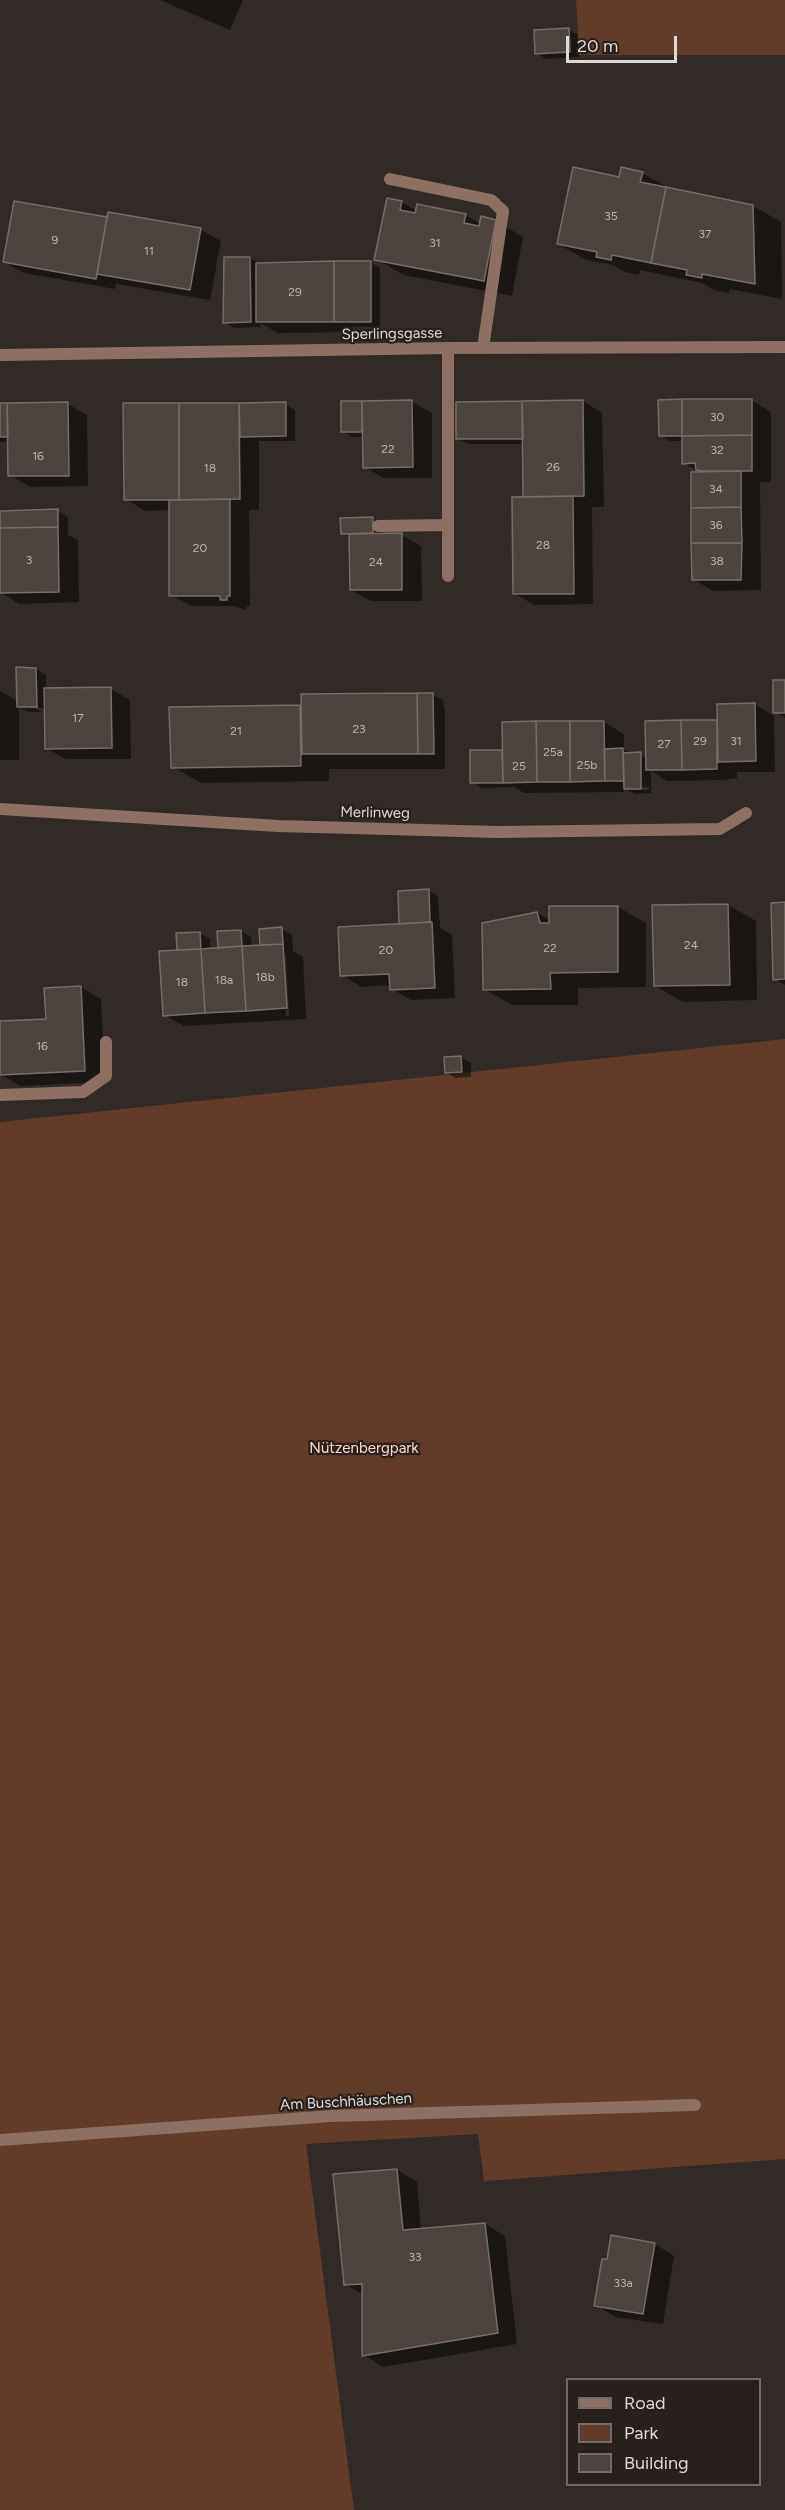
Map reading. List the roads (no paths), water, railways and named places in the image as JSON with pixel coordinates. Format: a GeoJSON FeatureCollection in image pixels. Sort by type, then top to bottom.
{"type":"FeatureCollection","features":[{"type":"Feature","properties":{"kind":"street"},"geometry":{"type":"LineString","coordinates":[[390,179],[491,200],[503,212],[483,348]]}},
{"type":"Feature","properties":{"kind":"street","name":"Sperlingsgasse"},"geometry":{"type":"LineString","coordinates":[[0,355],[448,348],[785,346]]}},
{"type":"Feature","properties":{"kind":"street"},"geometry":{"type":"LineString","coordinates":[[448,348],[448,576]]}},
{"type":"Feature","properties":{"kind":"street"},"geometry":{"type":"LineString","coordinates":[[378,526],[448,525]]}},
{"type":"Feature","properties":{"kind":"street","name":"Merlinweg"},"geometry":{"type":"LineString","coordinates":[[0,809],[278,826],[498,832],[720,829],[746,813]]}},
{"type":"Feature","properties":{"kind":"street"},"geometry":{"type":"LineString","coordinates":[[0,1095],[83,1092],[106,1076],[106,1042]]}},
{"type":"Feature","properties":{"kind":"street","name":"Am Buschhäuschen"},"geometry":{"type":"LineString","coordinates":[[0,2140],[332,2116],[695,2105]]}},
{"type":"Feature","properties":{"kind":"park label","name":"Nützenbergpark"},"geometry":{"type":"Point","coordinates":[364,1449]}}]}
